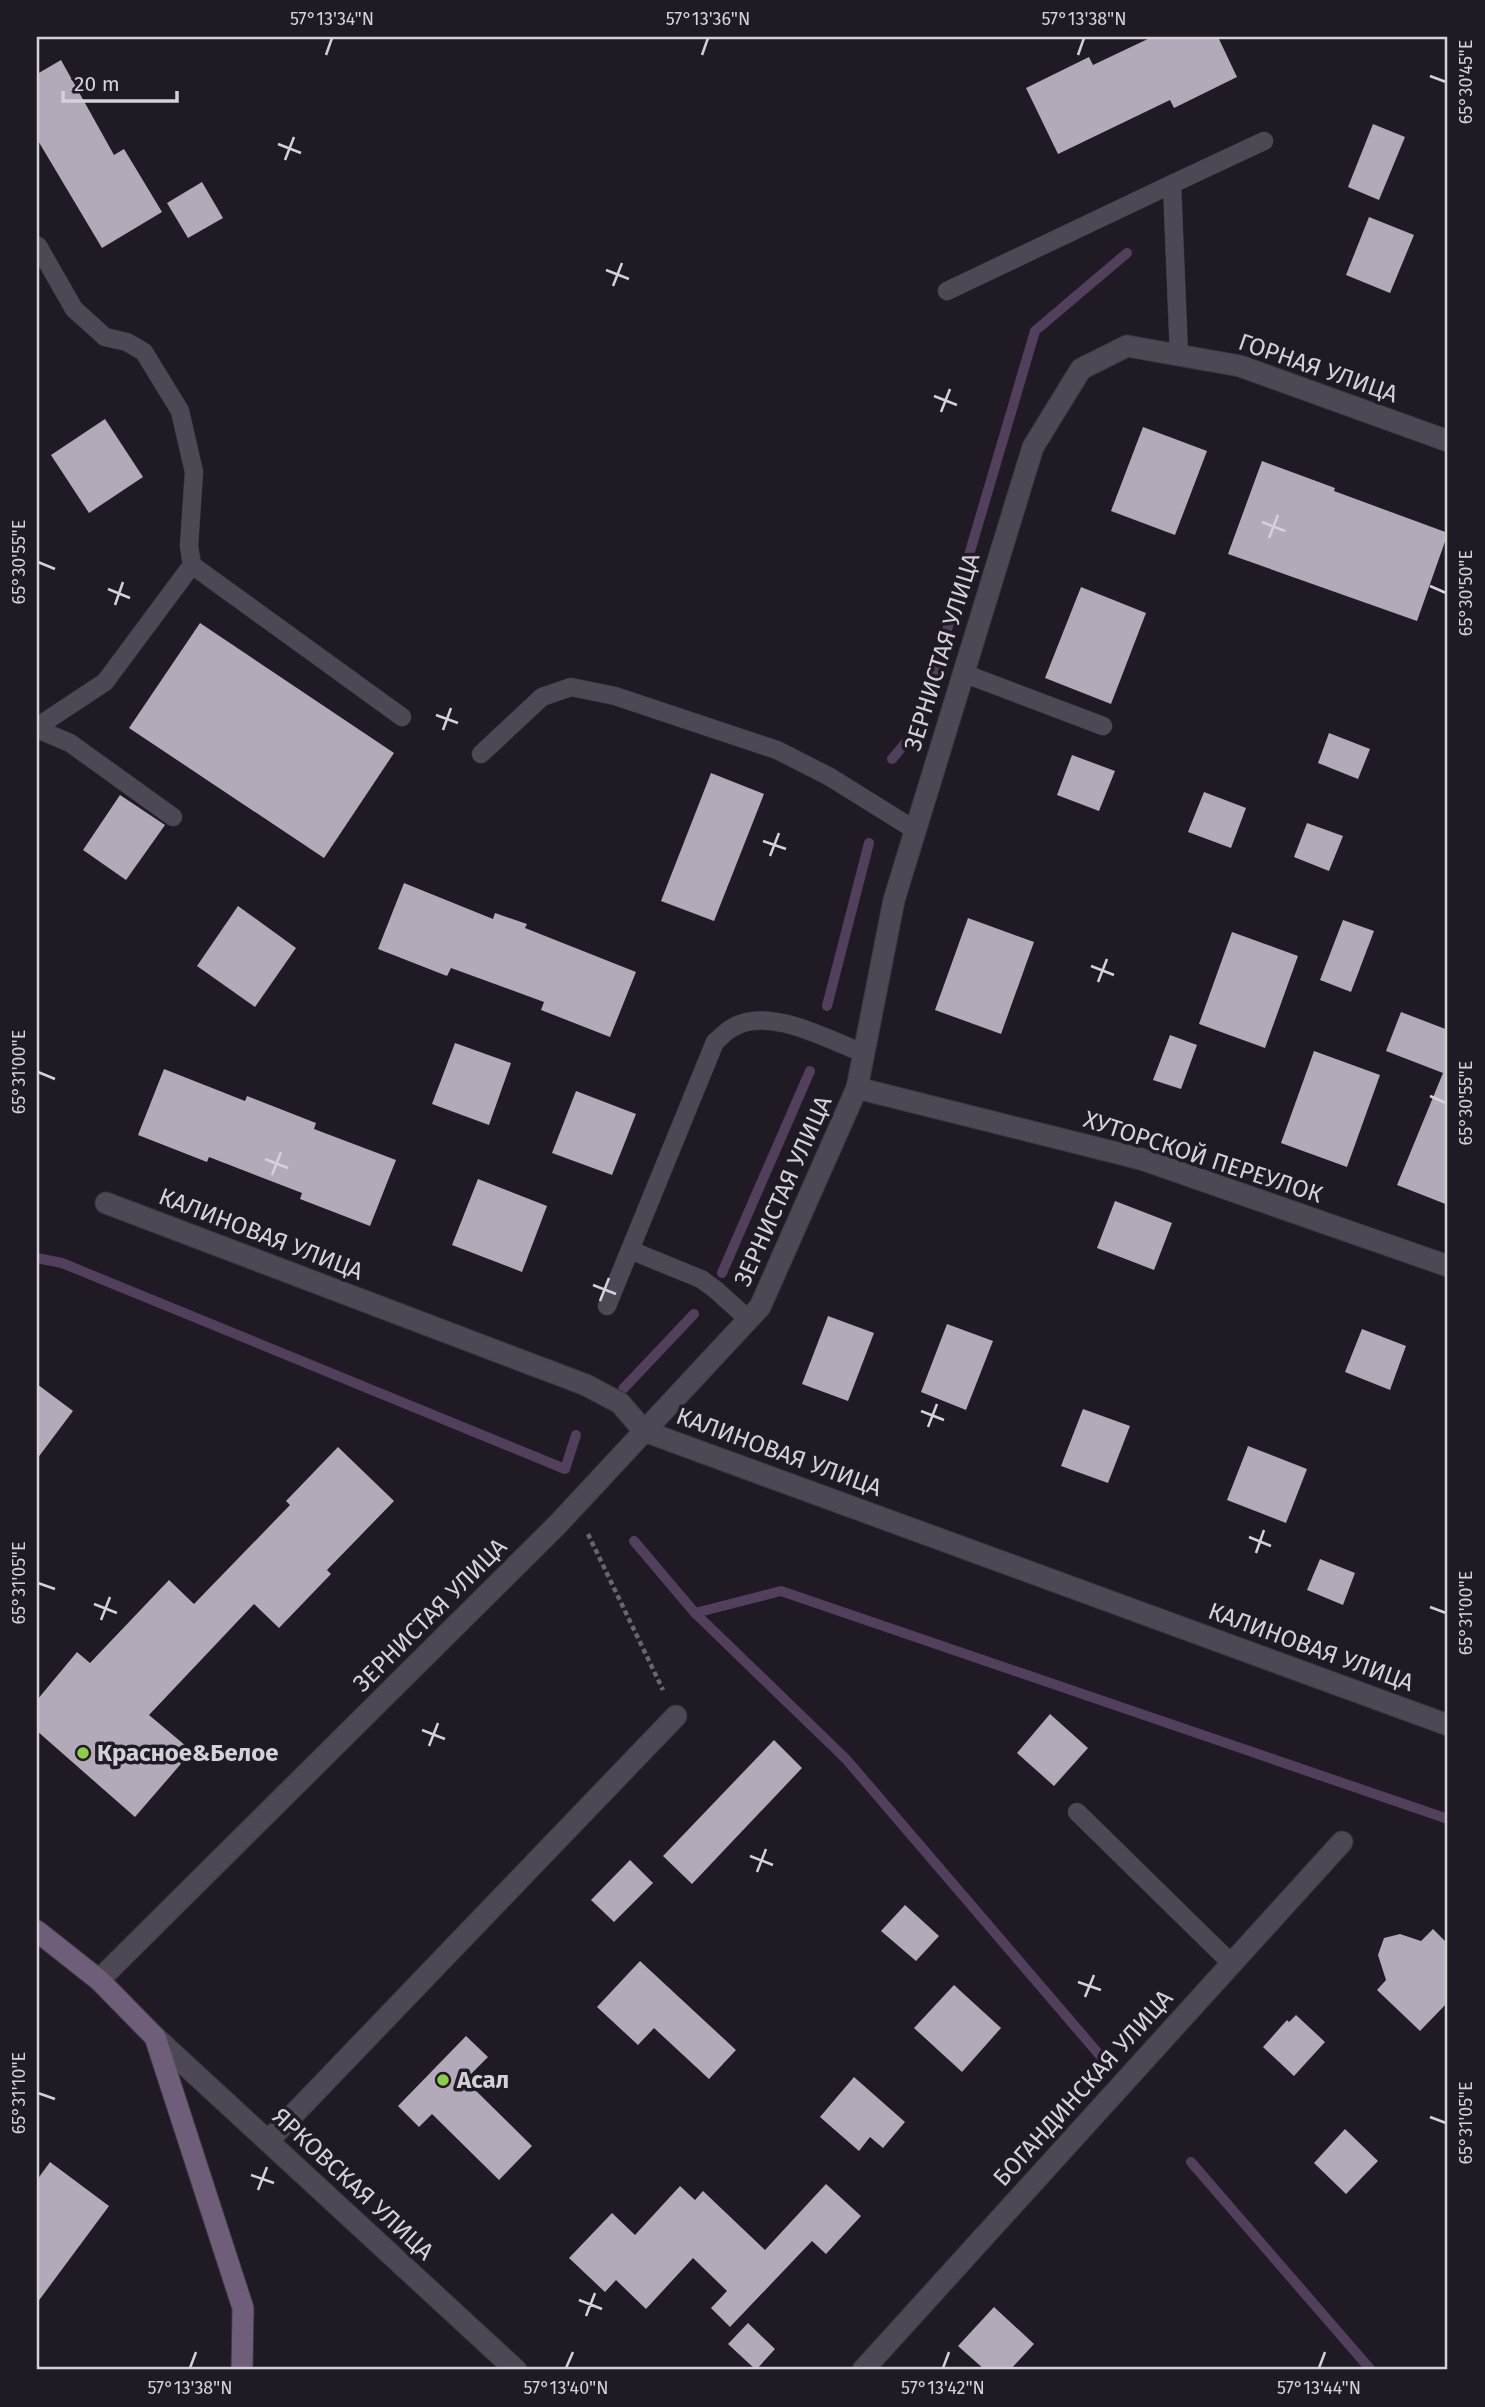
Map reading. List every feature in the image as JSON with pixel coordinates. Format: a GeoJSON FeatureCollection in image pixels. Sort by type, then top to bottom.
{"type":"FeatureCollection","features":[{"type":"Feature","properties":{"kind":"street","name":"ГОРНАЯ УЛИЦА"},"geometry":{"type":"LineString","coordinates":[[1127,346],[1240,366],[1448,441]]}},
{"type":"Feature","properties":{"kind":"street","name":"ЗЕРНИСТАЯ УЛИЦА"},"geometry":{"type":"LineString","coordinates":[[99,1980],[575,1506],[760,1307],[857,1088],[894,900],[1033,447],[1081,369],[1127,346]]}},
{"type":"Feature","properties":{"kind":"street","name":"ХУТОРСКОЙ ПЕРЕУЛОК"},"geometry":{"type":"LineString","coordinates":[[857,1088],[1140,1159],[1448,1266]]}},
{"type":"Feature","properties":{"kind":"street","name":"КАЛИНОВАЯ УЛИЦА"},"geometry":{"type":"LineString","coordinates":[[106,1203],[586,1385],[620,1403],[645,1431],[1448,1725]]}},
{"type":"Feature","properties":{"kind":"street"},"geometry":{"type":"LineString","coordinates":[[268,2141],[676,1717]]}},
{"type":"Feature","properties":{"kind":"street","name":"БОГАНДИНСКАЯ УЛИЦА"},"geometry":{"type":"LineString","coordinates":[[863,2370],[1342,1842]]}},
{"type":"Feature","properties":{"kind":"street"},"geometry":{"type":"LineString","coordinates":[[37,1931],[99,1980],[155,2037],[243,2308],[242,2370]]}},
{"type":"Feature","properties":{"kind":"street","name":"ЯРКОВСКАЯ УЛИЦА"},"geometry":{"type":"LineString","coordinates":[[155,2037],[516,2370]]}},
{"type":"Feature","properties":{"kind":"lane"},"geometry":{"type":"LineString","coordinates":[[947,291],[1264,141]]}},
{"type":"Feature","properties":{"kind":"lane"},"geometry":{"type":"LineString","coordinates":[[1172,184],[1179,355]]}},
{"type":"Feature","properties":{"kind":"lane"},"geometry":{"type":"LineString","coordinates":[[38,246],[74,309],[105,337],[127,342],[144,352],[180,411],[194,472],[189,546],[192,565],[402,718]]}},
{"type":"Feature","properties":{"kind":"lane"},"geometry":{"type":"LineString","coordinates":[[37,728],[104,682],[192,565]]}},
{"type":"Feature","properties":{"kind":"lane"},"geometry":{"type":"LineString","coordinates":[[963,673],[1103,726]]}},
{"type":"Feature","properties":{"kind":"lane"},"geometry":{"type":"LineString","coordinates":[[481,754],[542,697],[571,687],[615,696],[776,750],[830,777],[915,831]]}},
{"type":"Feature","properties":{"kind":"lane"},"geometry":{"type":"LineString","coordinates":[[37,728],[70,743],[173,817]]}},
{"type":"Feature","properties":{"kind":"lane"},"geometry":{"type":"LineString","coordinates":[[607,1306],[715,1042],[734,1026],[759,1020],[787,1023],[863,1053]]}},
{"type":"Feature","properties":{"kind":"lane"},"geometry":{"type":"LineString","coordinates":[[630,1250],[701,1279],[748,1319]]}},
{"type":"Feature","properties":{"kind":"lane"},"geometry":{"type":"LineString","coordinates":[[1077,1812],[1232,1964]]}},
{"type":"Feature","properties":{"kind":"path"},"geometry":{"type":"LineString","coordinates":[[575,1506],[676,1717]]}},
{"type":"Feature","properties":{"kind":"building"},"geometry":{"type":"Polygon","coordinates":[[[1152,37],[1218,37],[1237,77],[1174,108],[1170,100],[1058,154],[1026,88],[1089,57],[1093,65],[1152,37]]]}},
{"type":"Feature","properties":{"kind":"building"},"geometry":{"type":"Polygon","coordinates":[[[61,60],[114,155],[124,149],[162,212],[102,248],[37,139],[37,74],[61,60]]]}},
{"type":"Feature","properties":{"kind":"building"},"geometry":{"type":"Polygon","coordinates":[[[1373,124],[1405,137],[1379,200],[1348,187],[1373,124]]]}},
{"type":"Feature","properties":{"kind":"building"},"geometry":{"type":"Polygon","coordinates":[[[202,182],[223,218],[188,238],[167,203],[202,182]]]}},
{"type":"Feature","properties":{"kind":"building"},"geometry":{"type":"Polygon","coordinates":[[[1369,217],[1414,235],[1390,293],[1346,275],[1369,217]]]}},
{"type":"Feature","properties":{"kind":"building"},"geometry":{"type":"Polygon","coordinates":[[[105,419],[143,477],[89,513],[51,455],[105,419]]]}},
{"type":"Feature","properties":{"kind":"building"},"geometry":{"type":"Polygon","coordinates":[[[1143,427],[1207,451],[1175,535],[1111,511],[1143,427]]]}},
{"type":"Feature","properties":{"kind":"building"},"geometry":{"type":"Polygon","coordinates":[[[1262,461],[1448,533],[1417,621],[1228,554],[1262,461]]]}},
{"type":"Feature","properties":{"kind":"building"},"geometry":{"type":"Polygon","coordinates":[[[1081,587],[1146,613],[1111,704],[1045,678],[1081,587]]]}},
{"type":"Feature","properties":{"kind":"building"},"geometry":{"type":"Polygon","coordinates":[[[200,623],[394,753],[324,858],[129,728],[200,623]]]}},
{"type":"Feature","properties":{"kind":"building"},"geometry":{"type":"Polygon","coordinates":[[[1329,733],[1370,749],[1358,779],[1318,763],[1329,733]]]}},
{"type":"Feature","properties":{"kind":"building"},"geometry":{"type":"Polygon","coordinates":[[[1072,755],[1115,771],[1099,811],[1057,795],[1072,755]]]}},
{"type":"Feature","properties":{"kind":"building"},"geometry":{"type":"Polygon","coordinates":[[[711,773],[764,794],[714,921],[661,901],[711,773]]]}},
{"type":"Feature","properties":{"kind":"building"},"geometry":{"type":"Polygon","coordinates":[[[1204,792],[1246,808],[1231,848],[1188,832],[1204,792]]]}},
{"type":"Feature","properties":{"kind":"building"},"geometry":{"type":"Polygon","coordinates":[[[120,795],[165,825],[126,880],[83,850],[120,795]]]}},
{"type":"Feature","properties":{"kind":"building"},"geometry":{"type":"Polygon","coordinates":[[[1307,823],[1343,836],[1329,871],[1294,857],[1307,823]]]}},
{"type":"Feature","properties":{"kind":"building"},"geometry":{"type":"Polygon","coordinates":[[[404,883],[493,919],[495,913],[527,924],[525,928],[636,972],[610,1037],[541,1010],[544,1002],[451,968],[447,976],[378,949],[404,883]]]}},
{"type":"Feature","properties":{"kind":"building"},"geometry":{"type":"Polygon","coordinates":[[[238,906],[296,948],[255,1007],[197,966],[238,906]]]}},
{"type":"Feature","properties":{"kind":"building"},"geometry":{"type":"Polygon","coordinates":[[[968,918],[1034,942],[1001,1034],[935,1010],[968,918]]]}},
{"type":"Feature","properties":{"kind":"building"},"geometry":{"type":"Polygon","coordinates":[[[1343,920],[1374,931],[1351,992],[1320,980],[1343,920]]]}},
{"type":"Feature","properties":{"kind":"building"},"geometry":{"type":"Polygon","coordinates":[[[1232,932],[1298,956],[1265,1048],[1199,1024],[1232,932]]]}},
{"type":"Feature","properties":{"kind":"building"},"geometry":{"type":"Polygon","coordinates":[[[1401,1012],[1448,1030],[1448,1205],[1397,1185],[1443,1073],[1386,1051],[1401,1012]]]}},
{"type":"Feature","properties":{"kind":"building"},"geometry":{"type":"Polygon","coordinates":[[[1170,1035],[1197,1045],[1181,1089],[1153,1080],[1170,1035]]]}},
{"type":"Feature","properties":{"kind":"building"},"geometry":{"type":"Polygon","coordinates":[[[455,1043],[511,1063],[489,1125],[432,1104],[455,1043]]]}},
{"type":"Feature","properties":{"kind":"building"},"geometry":{"type":"Polygon","coordinates":[[[1314,1051],[1380,1075],[1347,1167],[1281,1143],[1314,1051]]]}},
{"type":"Feature","properties":{"kind":"building"},"geometry":{"type":"Polygon","coordinates":[[[164,1069],[245,1101],[247,1096],[316,1123],[314,1129],[396,1160],[370,1226],[300,1199],[302,1193],[209,1157],[207,1162],[138,1135],[164,1069]]]}},
{"type":"Feature","properties":{"kind":"building"},"geometry":{"type":"Polygon","coordinates":[[[576,1091],[636,1114],[612,1175],[552,1153],[576,1091]]]}},
{"type":"Feature","properties":{"kind":"building"},"geometry":{"type":"Polygon","coordinates":[[[478,1179],[547,1206],[522,1272],[452,1245],[478,1179]]]}},
{"type":"Feature","properties":{"kind":"building"},"geometry":{"type":"Polygon","coordinates":[[[1115,1201],[1172,1223],[1154,1270],[1097,1248],[1115,1201]]]}},
{"type":"Feature","properties":{"kind":"building"},"geometry":{"type":"Polygon","coordinates":[[[828,1316],[874,1333],[848,1401],[802,1384],[828,1316]]]}},
{"type":"Feature","properties":{"kind":"building"},"geometry":{"type":"Polygon","coordinates":[[[947,1324],[993,1341],[966,1410],[921,1392],[947,1324]]]}},
{"type":"Feature","properties":{"kind":"building"},"geometry":{"type":"Polygon","coordinates":[[[1362,1329],[1406,1346],[1390,1390],[1345,1372],[1362,1329]]]}},
{"type":"Feature","properties":{"kind":"building"},"geometry":{"type":"Polygon","coordinates":[[[37,1384],[73,1411],[37,1459],[37,1384]]]}},
{"type":"Feature","properties":{"kind":"building"},"geometry":{"type":"Polygon","coordinates":[[[1083,1409],[1130,1426],[1108,1483],[1061,1466],[1083,1409]]]}},
{"type":"Feature","properties":{"kind":"building"},"geometry":{"type":"Polygon","coordinates":[[[1248,1446],[1307,1469],[1286,1523],[1227,1500],[1248,1446]]]}},
{"type":"Feature","properties":{"kind":"building"},"geometry":{"type":"Polygon","coordinates":[[[338,1447],[394,1501],[327,1570],[331,1574],[279,1628],[254,1604],[149,1715],[192,1751],[135,1817],[37,1731],[37,1700],[77,1652],[90,1663],[169,1580],[194,1604],[290,1505],[286,1501],[338,1447]]]}},
{"type":"Feature","properties":{"kind":"building"},"geometry":{"type":"Polygon","coordinates":[[[1320,1559],[1355,1573],[1343,1605],[1307,1590],[1320,1559]]]}},
{"type":"Feature","properties":{"kind":"building"},"geometry":{"type":"Polygon","coordinates":[[[1050,1714],[1088,1748],[1054,1786],[1017,1753],[1050,1714]]]}},
{"type":"Feature","properties":{"kind":"building"},"geometry":{"type":"Polygon","coordinates":[[[774,1740],[802,1768],[692,1884],[663,1856],[774,1740]]]}},
{"type":"Feature","properties":{"kind":"building"},"geometry":{"type":"Polygon","coordinates":[[[630,1860],[653,1883],[614,1922],[591,1900],[630,1860]]]}},
{"type":"Feature","properties":{"kind":"building"},"geometry":{"type":"Polygon","coordinates":[[[905,1905],[939,1936],[916,1961],[881,1931],[905,1905]]]}},
{"type":"Feature","properties":{"kind":"building"},"geometry":{"type":"Polygon","coordinates":[[[1433,1929],[1448,1944],[1448,2002],[1420,2031],[1377,1990],[1386,1980],[1378,1955],[1384,1938],[1400,1934],[1421,1941],[1433,1929]]]}},
{"type":"Feature","properties":{"kind":"building"},"geometry":{"type":"Polygon","coordinates":[[[640,1961],[736,2050],[709,2079],[654,2028],[638,2045],[597,2007],[640,1961]]]}},
{"type":"Feature","properties":{"kind":"building"},"geometry":{"type":"Polygon","coordinates":[[[954,1985],[1001,2028],[962,2072],[914,2028],[954,1985]]]}},
{"type":"Feature","properties":{"kind":"building"},"geometry":{"type":"Polygon","coordinates":[[[1296,2015],[1325,2042],[1294,2076],[1263,2047],[1287,2020],[1289,2022],[1296,2015]]]}},
{"type":"Feature","properties":{"kind":"building"},"geometry":{"type":"Polygon","coordinates":[[[466,2036],[488,2057],[465,2080],[532,2146],[499,2180],[432,2114],[419,2127],[398,2106],[466,2036]]]}},
{"type":"Feature","properties":{"kind":"building"},"geometry":{"type":"Polygon","coordinates":[[[854,2077],[905,2122],[883,2148],[870,2137],[859,2151],[820,2117],[854,2077]]]}},
{"type":"Feature","properties":{"kind":"building"},"geometry":{"type":"Polygon","coordinates":[[[1345,2129],[1378,2161],[1346,2194],[1314,2163],[1345,2129]]]}},
{"type":"Feature","properties":{"kind":"building"},"geometry":{"type":"Polygon","coordinates":[[[50,2162],[109,2206],[37,2303],[37,2180],[50,2162]]]}},
{"type":"Feature","properties":{"kind":"building"},"geometry":{"type":"Polygon","coordinates":[[[826,2184],[861,2216],[826,2254],[812,2241],[730,2327],[711,2308],[727,2291],[693,2258],[646,2309],[616,2280],[605,2292],[569,2258],[612,2213],[635,2235],[680,2186],[695,2200],[703,2191],[765,2250],[826,2184]]]}},
{"type":"Feature","properties":{"kind":"building"},"geometry":{"type":"Polygon","coordinates":[[[994,2307],[1034,2344],[1010,2370],[985,2370],[958,2346],[994,2307]]]}},
{"type":"Feature","properties":{"kind":"building"},"geometry":{"type":"Polygon","coordinates":[[[748,2323],[775,2349],[756,2370],[728,2344],[748,2323]]]}},
{"type":"Feature","properties":{"kind":"waterway"},"geometry":{"type":"LineString","coordinates":[[892,759],[918,728],[1035,331],[1127,253]]}},
{"type":"Feature","properties":{"kind":"waterway"},"geometry":{"type":"LineString","coordinates":[[827,1006],[869,843]]}},
{"type":"Feature","properties":{"kind":"waterway"},"geometry":{"type":"LineString","coordinates":[[722,1273],[810,1071]]}},
{"type":"Feature","properties":{"kind":"waterway"},"geometry":{"type":"LineString","coordinates":[[37,1258],[62,1263],[565,1469],[576,1435]]}},
{"type":"Feature","properties":{"kind":"waterway"},"geometry":{"type":"LineString","coordinates":[[623,1389],[694,1314]]}},
{"type":"Feature","properties":{"kind":"waterway"},"geometry":{"type":"LineString","coordinates":[[634,1541],[695,1613],[781,1591],[1448,1819]]}},
{"type":"Feature","properties":{"kind":"waterway"},"geometry":{"type":"LineString","coordinates":[[695,1613],[846,1759],[1103,2059]]}},
{"type":"Feature","properties":{"kind":"waterway"},"geometry":{"type":"LineString","coordinates":[[1191,2162],[1371,2370]]}},
{"type":"Feature","properties":{"kind":"place","name":"Красное&Белое"},"geometry":{"type":"Point","coordinates":[83,1753]}},
{"type":"Feature","properties":{"kind":"place","name":"Асал"},"geometry":{"type":"Point","coordinates":[443,2080]}}]}
